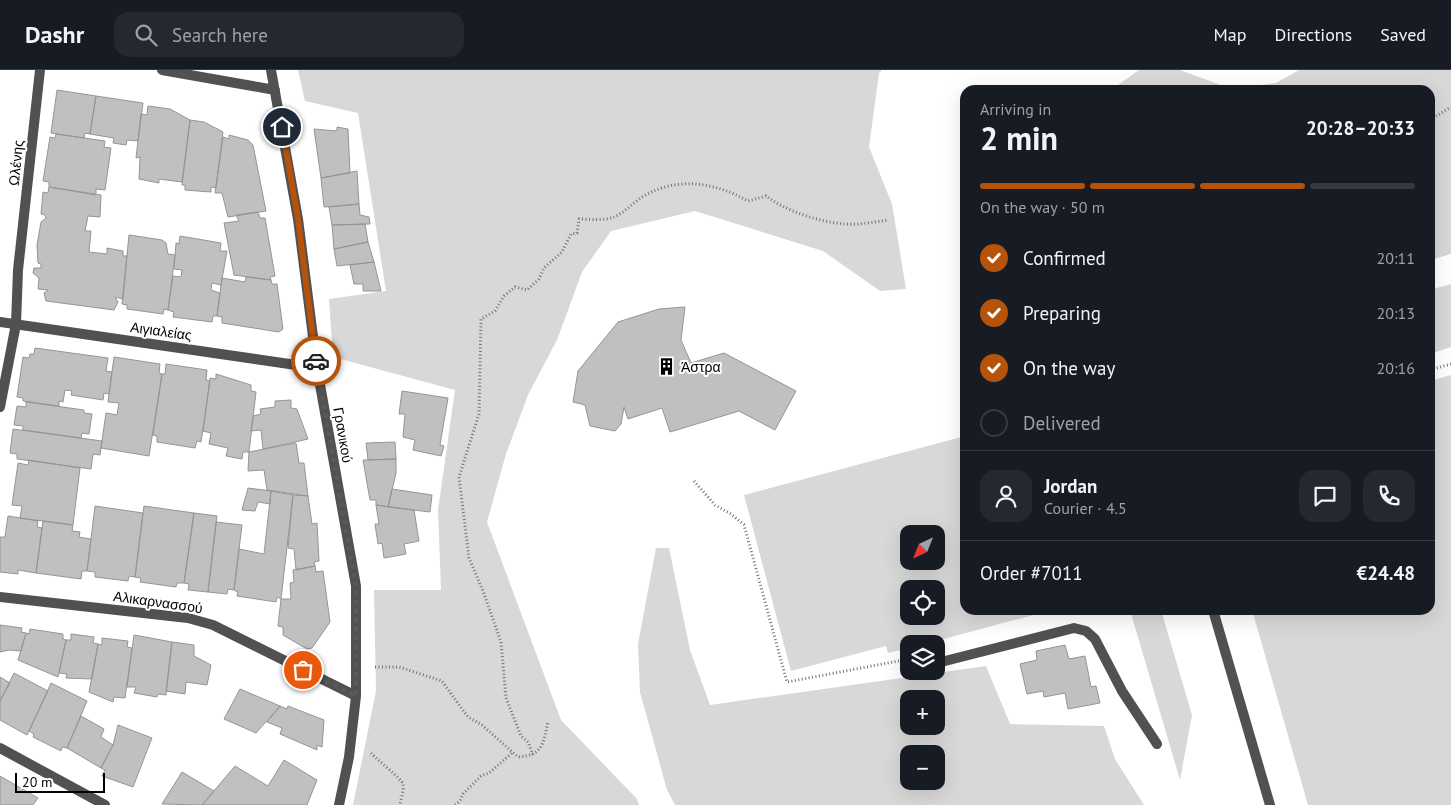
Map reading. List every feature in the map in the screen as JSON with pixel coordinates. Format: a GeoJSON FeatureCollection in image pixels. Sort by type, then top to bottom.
{"type":"FeatureCollection","features":[{"type":"Feature","properties":{"kind":"street","name":"Ωλένης"},"geometry":{"type":"LineString","coordinates":[[0,407],[16,324],[18,270],[40,70]]}},
{"type":"Feature","properties":{"kind":"street"},"geometry":{"type":"LineString","coordinates":[[162,70],[275,90]]}},
{"type":"Feature","properties":{"kind":"street","name":"Γρανικού"},"geometry":{"type":"LineString","coordinates":[[271,70],[298,219],[317,368],[356,586],[356,696],[352,732],[339,805]]}},
{"type":"Feature","properties":{"kind":"street","name":"Αιγιαλείας"},"geometry":{"type":"LineString","coordinates":[[0,322],[317,368]]}},
{"type":"Feature","properties":{"kind":"street","name":"Αλικαρνασσού"},"geometry":{"type":"LineString","coordinates":[[0,597],[188,618],[214,625],[356,696]]}},
{"type":"Feature","properties":{"kind":"street"},"geometry":{"type":"LineString","coordinates":[[1213,615],[1270,805]]}},
{"type":"Feature","properties":{"kind":"street"},"geometry":{"type":"LineString","coordinates":[[945,661],[1074,628],[1086,631],[1095,639],[1122,692],[1157,744]]}},
{"type":"Feature","properties":{"kind":"street"},"geometry":{"type":"LineString","coordinates":[[0,748],[105,805]]}},
{"type":"Feature","properties":{"kind":"path"},"geometry":{"type":"LineString","coordinates":[[1435,117],[1451,107]]}},
{"type":"Feature","properties":{"kind":"path"},"geometry":{"type":"LineString","coordinates":[[533,755],[528,742],[521,736],[506,698],[501,642],[469,558],[458,477],[479,414],[480,319],[495,311],[504,296],[515,287],[527,290],[539,279],[544,268],[562,252],[571,234],[577,233],[580,219],[614,218],[643,197],[667,184],[698,183],[738,195],[748,201],[766,196],[780,207],[798,214],[845,224],[888,220]]}},
{"type":"Feature","properties":{"kind":"path"},"geometry":{"type":"LineString","coordinates":[[1435,369],[1451,364]]}},
{"type":"Feature","properties":{"kind":"path"},"geometry":{"type":"LineString","coordinates":[[694,481],[715,505],[731,514],[744,525],[787,682],[900,661]]}},
{"type":"Feature","properties":{"kind":"path"},"geometry":{"type":"LineString","coordinates":[[357,666],[399,667],[442,681],[468,717],[482,725],[518,757],[533,755],[541,748],[548,722]]}},
{"type":"Feature","properties":{"kind":"path"},"geometry":{"type":"LineString","coordinates":[[352,732],[388,771],[398,776],[403,784],[400,805]]}},
{"type":"Feature","properties":{"kind":"path"},"geometry":{"type":"LineString","coordinates":[[455,805],[460,801],[462,794],[481,776],[489,773],[512,753]]}},
{"type":"Feature","properties":{"kind":"shaded area"},"geometry":{"type":"Polygon","coordinates":[[[298,70],[882,70],[879,73],[869,147],[892,204],[906,289],[880,291],[823,251],[695,211],[611,231],[582,272],[557,340],[528,395],[506,454],[487,522],[561,720],[637,799],[639,805],[353,805],[376,691],[374,590],[441,590],[438,510],[455,390],[333,357],[329,299],[386,291],[358,113],[305,101],[298,70]]]}},
{"type":"Feature","properties":{"kind":"shaded area"},"geometry":{"type":"Polygon","coordinates":[[[1139,70],[1180,70],[1221,85],[1118,85],[1139,70]]]}},
{"type":"Feature","properties":{"kind":"shaded area"},"geometry":{"type":"Polygon","coordinates":[[[1299,70],[1451,70],[1451,254],[1435,259],[1435,85],[1261,85],[1276,83],[1299,70]]]}},
{"type":"Feature","properties":{"kind":"shaded area"},"geometry":{"type":"Polygon","coordinates":[[[1451,284],[1451,347],[1435,352],[1435,289],[1451,284]]]}},
{"type":"Feature","properties":{"kind":"shaded area"},"geometry":{"type":"Polygon","coordinates":[[[1451,375],[1451,805],[1308,805],[1253,615],[1435,615],[1435,380],[1451,375]]]}},
{"type":"Feature","properties":{"kind":"shaded area"},"geometry":{"type":"Polygon","coordinates":[[[960,437],[960,615],[1033,615],[945,639],[945,635],[900,635],[900,650],[888,653],[886,646],[791,671],[744,495],[960,437]]]}},
{"type":"Feature","properties":{"kind":"shaded area"},"geometry":{"type":"Polygon","coordinates":[[[656,548],[669,548],[690,650],[710,705],[900,678],[900,680],[945,680],[945,672],[986,666],[1010,724],[1104,726],[1115,759],[1144,805],[675,805],[667,790],[640,692],[638,644],[656,548]]]}},
{"type":"Feature","properties":{"kind":"shaded area"},"geometry":{"type":"Polygon","coordinates":[[[1131,615],[1162,615],[1192,715],[1180,780],[1131,615]]]}},
{"type":"Feature","properties":{"kind":"building"},"geometry":{"type":"Polygon","coordinates":[[[57,90],[96,96],[90,134],[85,133],[84,138],[51,133],[57,90]]]}},
{"type":"Feature","properties":{"kind":"building"},"geometry":{"type":"Polygon","coordinates":[[[96,96],[143,103],[138,141],[127,140],[126,145],[113,143],[114,138],[90,134],[96,96]]]}},
{"type":"Feature","properties":{"kind":"building"},"geometry":{"type":"Polygon","coordinates":[[[148,106],[170,109],[190,120],[182,182],[159,179],[159,183],[139,179],[140,157],[136,158],[141,114],[147,115],[148,106]]]}},
{"type":"Feature","properties":{"kind":"building"},"geometry":{"type":"Polygon","coordinates":[[[190,120],[204,122],[223,132],[216,188],[211,187],[211,192],[185,190],[185,185],[182,185],[190,120]]]}},
{"type":"Feature","properties":{"kind":"building"},"geometry":{"type":"Polygon","coordinates":[[[337,127],[348,129],[350,173],[321,178],[314,129],[337,131],[337,127]]]}},
{"type":"Feature","properties":{"kind":"building"},"geometry":{"type":"Polygon","coordinates":[[[56,134],[105,141],[104,147],[111,148],[105,190],[96,189],[96,195],[49,187],[49,182],[43,181],[50,137],[55,138],[56,134]]]}},
{"type":"Feature","properties":{"kind":"building"},"geometry":{"type":"Polygon","coordinates":[[[229,135],[248,140],[253,145],[266,211],[228,217],[222,193],[215,193],[223,137],[229,139],[229,135]]]}},
{"type":"Feature","properties":{"kind":"building"},"geometry":{"type":"Polygon","coordinates":[[[357,171],[359,204],[324,207],[321,178],[357,171]]]}},
{"type":"Feature","properties":{"kind":"building"},"geometry":{"type":"Polygon","coordinates":[[[49,187],[101,195],[100,217],[88,216],[85,231],[91,231],[89,252],[107,254],[107,248],[123,251],[123,256],[127,256],[123,299],[115,297],[118,302],[114,310],[46,301],[44,293],[48,290],[38,289],[39,278],[33,273],[34,268],[41,268],[41,264],[38,263],[37,245],[41,222],[46,218],[45,215],[41,214],[43,192],[48,193],[49,187]]]}},
{"type":"Feature","properties":{"kind":"building"},"geometry":{"type":"Polygon","coordinates":[[[359,204],[360,215],[369,217],[370,224],[332,225],[329,207],[359,204]]]}},
{"type":"Feature","properties":{"kind":"building"},"geometry":{"type":"Polygon","coordinates":[[[258,212],[260,218],[265,218],[275,276],[270,277],[271,280],[234,275],[224,223],[239,221],[236,215],[258,212]]]}},
{"type":"Feature","properties":{"kind":"building"},"geometry":{"type":"Polygon","coordinates":[[[365,224],[368,242],[334,249],[332,225],[365,224]]]}},
{"type":"Feature","properties":{"kind":"building"},"geometry":{"type":"Polygon","coordinates":[[[129,235],[162,240],[166,243],[168,254],[175,255],[168,310],[164,309],[163,314],[127,309],[127,305],[122,304],[129,235]]]}},
{"type":"Feature","properties":{"kind":"building"},"geometry":{"type":"Polygon","coordinates":[[[180,236],[221,243],[220,251],[227,251],[221,285],[212,283],[211,290],[220,293],[217,316],[213,316],[212,322],[173,317],[174,312],[168,310],[173,276],[181,277],[182,270],[174,269],[176,243],[179,244],[180,236]]]}},
{"type":"Feature","properties":{"kind":"building"},"geometry":{"type":"Polygon","coordinates":[[[368,242],[374,262],[337,266],[334,249],[368,242]]]}},
{"type":"Feature","properties":{"kind":"building"},"geometry":{"type":"Polygon","coordinates":[[[374,262],[381,291],[363,291],[363,284],[354,284],[350,265],[374,262]]]}},
{"type":"Feature","properties":{"kind":"building"},"geometry":{"type":"Polygon","coordinates":[[[246,277],[271,280],[272,284],[277,284],[283,329],[279,332],[222,323],[222,317],[217,316],[222,278],[245,282],[246,277]]]}},
{"type":"Feature","properties":{"kind":"building","name":"Άστρα"},"geometry":{"type":"Polygon","coordinates":[[[685,307],[681,340],[691,363],[724,353],[796,391],[775,430],[739,411],[670,432],[662,408],[628,419],[624,407],[621,424],[615,431],[590,426],[585,405],[573,402],[578,371],[618,322],[659,309],[685,307]]]}},
{"type":"Feature","properties":{"kind":"building"},"geometry":{"type":"Polygon","coordinates":[[[35,348],[108,358],[106,371],[112,372],[109,394],[104,393],[103,400],[71,395],[72,391],[65,390],[63,402],[59,401],[59,406],[23,401],[23,398],[17,397],[23,357],[29,358],[30,354],[34,354],[35,348]]]}},
{"type":"Feature","properties":{"kind":"building"},"geometry":{"type":"Polygon","coordinates":[[[114,357],[160,364],[159,373],[162,374],[149,456],[101,448],[106,413],[117,415],[119,403],[108,402],[114,357]]]}},
{"type":"Feature","properties":{"kind":"building"},"geometry":{"type":"Polygon","coordinates":[[[166,364],[207,370],[206,380],[210,381],[201,442],[197,441],[195,448],[157,442],[157,436],[153,435],[162,374],[165,374],[166,364]]]}},
{"type":"Feature","properties":{"kind":"building"},"geometry":{"type":"Polygon","coordinates":[[[216,374],[251,385],[251,391],[256,392],[249,452],[243,452],[242,459],[226,456],[228,448],[209,444],[211,433],[203,431],[210,378],[216,379],[216,374]]]}},
{"type":"Feature","properties":{"kind":"building"},"geometry":{"type":"Polygon","coordinates":[[[402,391],[448,398],[440,445],[444,446],[441,456],[413,450],[415,440],[403,437],[405,414],[399,414],[402,391]]]}},
{"type":"Feature","properties":{"kind":"building"},"geometry":{"type":"Polygon","coordinates":[[[291,400],[291,408],[297,409],[308,439],[263,449],[261,430],[251,431],[253,416],[261,414],[260,409],[275,407],[275,401],[291,400]]]}},
{"type":"Feature","properties":{"kind":"building"},"geometry":{"type":"Polygon","coordinates":[[[26,402],[84,410],[84,413],[92,414],[89,434],[82,433],[81,438],[23,430],[23,426],[14,425],[17,406],[26,407],[26,402]]]}},
{"type":"Feature","properties":{"kind":"building"},"geometry":{"type":"Polygon","coordinates":[[[13,429],[102,441],[100,455],[93,454],[91,469],[17,459],[17,454],[10,453],[13,429]]]}},
{"type":"Feature","properties":{"kind":"building"},"geometry":{"type":"Polygon","coordinates":[[[395,442],[396,459],[368,460],[366,443],[395,442]]]}},
{"type":"Feature","properties":{"kind":"building"},"geometry":{"type":"Polygon","coordinates":[[[296,443],[299,463],[304,463],[308,496],[267,490],[264,470],[248,471],[249,452],[296,443]]]}},
{"type":"Feature","properties":{"kind":"building"},"geometry":{"type":"Polygon","coordinates":[[[396,459],[396,473],[388,507],[376,505],[376,500],[370,500],[363,460],[396,459]]]}},
{"type":"Feature","properties":{"kind":"building"},"geometry":{"type":"Polygon","coordinates":[[[29,460],[80,468],[73,525],[20,518],[22,506],[12,505],[18,463],[28,465],[29,460]]]}},
{"type":"Feature","properties":{"kind":"building"},"geometry":{"type":"Polygon","coordinates":[[[248,488],[271,491],[270,504],[258,502],[255,511],[242,510],[248,488]]]}},
{"type":"Feature","properties":{"kind":"building"},"geometry":{"type":"Polygon","coordinates":[[[392,489],[432,495],[430,512],[388,507],[392,489]]]}},
{"type":"Feature","properties":{"kind":"building"},"geometry":{"type":"Polygon","coordinates":[[[271,491],[293,495],[281,599],[277,597],[276,602],[237,596],[238,592],[234,590],[239,549],[264,554],[271,491]]]}},
{"type":"Feature","properties":{"kind":"building"},"geometry":{"type":"Polygon","coordinates":[[[293,495],[308,496],[312,524],[317,523],[319,561],[314,562],[315,566],[296,570],[294,549],[288,548],[293,495]]]}},
{"type":"Feature","properties":{"kind":"building"},"geometry":{"type":"Polygon","coordinates":[[[376,505],[414,510],[419,541],[404,544],[406,554],[384,558],[382,543],[378,544],[375,524],[379,524],[376,505]]]}},
{"type":"Feature","properties":{"kind":"building"},"geometry":{"type":"Polygon","coordinates":[[[95,506],[143,513],[135,577],[129,576],[128,581],[95,577],[95,572],[87,571],[95,506]]]}},
{"type":"Feature","properties":{"kind":"building"},"geometry":{"type":"Polygon","coordinates":[[[144,506],[194,513],[184,583],[177,583],[176,587],[140,582],[141,578],[135,577],[144,506]]]}},
{"type":"Feature","properties":{"kind":"building"},"geometry":{"type":"Polygon","coordinates":[[[194,513],[217,516],[208,592],[188,590],[189,584],[184,583],[194,513]]]}},
{"type":"Feature","properties":{"kind":"building"},"geometry":{"type":"Polygon","coordinates":[[[8,516],[38,521],[37,527],[42,528],[36,573],[18,570],[18,574],[0,572],[0,537],[5,537],[8,516]]]}},
{"type":"Feature","properties":{"kind":"building"},"geometry":{"type":"Polygon","coordinates":[[[43,521],[73,525],[72,531],[80,532],[79,537],[91,539],[87,571],[82,571],[81,579],[36,573],[43,521]]]}},
{"type":"Feature","properties":{"kind":"building"},"geometry":{"type":"Polygon","coordinates":[[[216,522],[242,525],[234,590],[228,589],[227,594],[208,592],[216,522]]]}},
{"type":"Feature","properties":{"kind":"building"},"geometry":{"type":"Polygon","coordinates":[[[315,566],[316,572],[323,571],[330,622],[312,648],[307,649],[283,635],[283,627],[278,626],[281,599],[291,599],[290,583],[294,582],[293,570],[315,566]]]}},
{"type":"Feature","properties":{"kind":"building"},"geometry":{"type":"Polygon","coordinates":[[[0,625],[22,628],[21,632],[26,633],[21,651],[9,650],[0,652],[0,625]]]}},
{"type":"Feature","properties":{"kind":"building"},"geometry":{"type":"Polygon","coordinates":[[[30,629],[63,634],[63,639],[66,640],[58,677],[18,660],[26,633],[29,634],[30,629]]]}},
{"type":"Feature","properties":{"kind":"building"},"geometry":{"type":"Polygon","coordinates":[[[71,634],[94,637],[93,643],[98,644],[92,679],[66,678],[67,674],[59,673],[66,640],[71,640],[71,634]]]}},
{"type":"Feature","properties":{"kind":"building"},"geometry":{"type":"Polygon","coordinates":[[[134,635],[172,642],[166,695],[158,694],[157,697],[134,693],[136,687],[127,687],[134,635]]]}},
{"type":"Feature","properties":{"kind":"building"},"geometry":{"type":"Polygon","coordinates":[[[102,638],[128,641],[127,647],[132,648],[125,698],[114,697],[113,702],[89,692],[98,644],[102,645],[102,638]]]}},
{"type":"Feature","properties":{"kind":"building"},"geometry":{"type":"Polygon","coordinates":[[[172,642],[194,645],[194,656],[211,665],[207,685],[186,682],[185,694],[166,691],[172,642]]]}},
{"type":"Feature","properties":{"kind":"building"},"geometry":{"type":"Polygon","coordinates":[[[1065,645],[1069,659],[1085,656],[1091,687],[1096,686],[1100,703],[1068,709],[1065,693],[1044,697],[1043,691],[1027,694],[1020,664],[1037,660],[1036,651],[1065,645]]]}},
{"type":"Feature","properties":{"kind":"building"},"geometry":{"type":"Polygon","coordinates":[[[14,673],[48,691],[27,735],[0,720],[0,701],[14,673]]]}},
{"type":"Feature","properties":{"kind":"building"},"geometry":{"type":"Polygon","coordinates":[[[0,677],[10,683],[0,701],[0,677]]]}},
{"type":"Feature","properties":{"kind":"building"},"geometry":{"type":"Polygon","coordinates":[[[51,683],[87,701],[67,748],[62,747],[61,751],[33,737],[34,734],[29,731],[51,683]]]}},
{"type":"Feature","properties":{"kind":"building"},"geometry":{"type":"Polygon","coordinates":[[[240,689],[280,706],[256,733],[224,719],[240,689]]]}},
{"type":"Feature","properties":{"kind":"building"},"geometry":{"type":"Polygon","coordinates":[[[280,706],[287,709],[288,706],[324,720],[322,747],[317,745],[317,750],[280,734],[282,728],[267,722],[280,706]]]}},
{"type":"Feature","properties":{"kind":"building"},"geometry":{"type":"Polygon","coordinates":[[[81,716],[104,729],[101,737],[113,745],[101,768],[67,748],[81,716]]]}},
{"type":"Feature","properties":{"kind":"building"},"geometry":{"type":"Polygon","coordinates":[[[118,725],[152,738],[133,787],[102,776],[105,770],[101,768],[113,745],[118,725]]]}},
{"type":"Feature","properties":{"kind":"building"},"geometry":{"type":"Polygon","coordinates":[[[284,760],[317,780],[307,805],[202,805],[235,766],[268,786],[284,760]]]}},
{"type":"Feature","properties":{"kind":"building"},"geometry":{"type":"Polygon","coordinates":[[[182,772],[214,791],[202,805],[162,804],[182,772]]]}},
{"type":"Feature","properties":{"kind":"building"},"geometry":{"type":"Polygon","coordinates":[[[0,776],[38,798],[33,805],[0,805],[0,776]]]}},
{"type":"Feature","properties":{"kind":"way so far"},"geometry":{"type":"LineString","coordinates":[[303,670],[356,696],[356,586],[316,361]]}},
{"type":"Feature","properties":{"kind":"place","name":"Άστρα"},"geometry":{"type":"Point","coordinates":[667,367]}},
{"type":"Feature","properties":{"kind":"route"},"geometry":{"type":"LineString","coordinates":[[282,127],[298,219],[316,361]]}}]}
